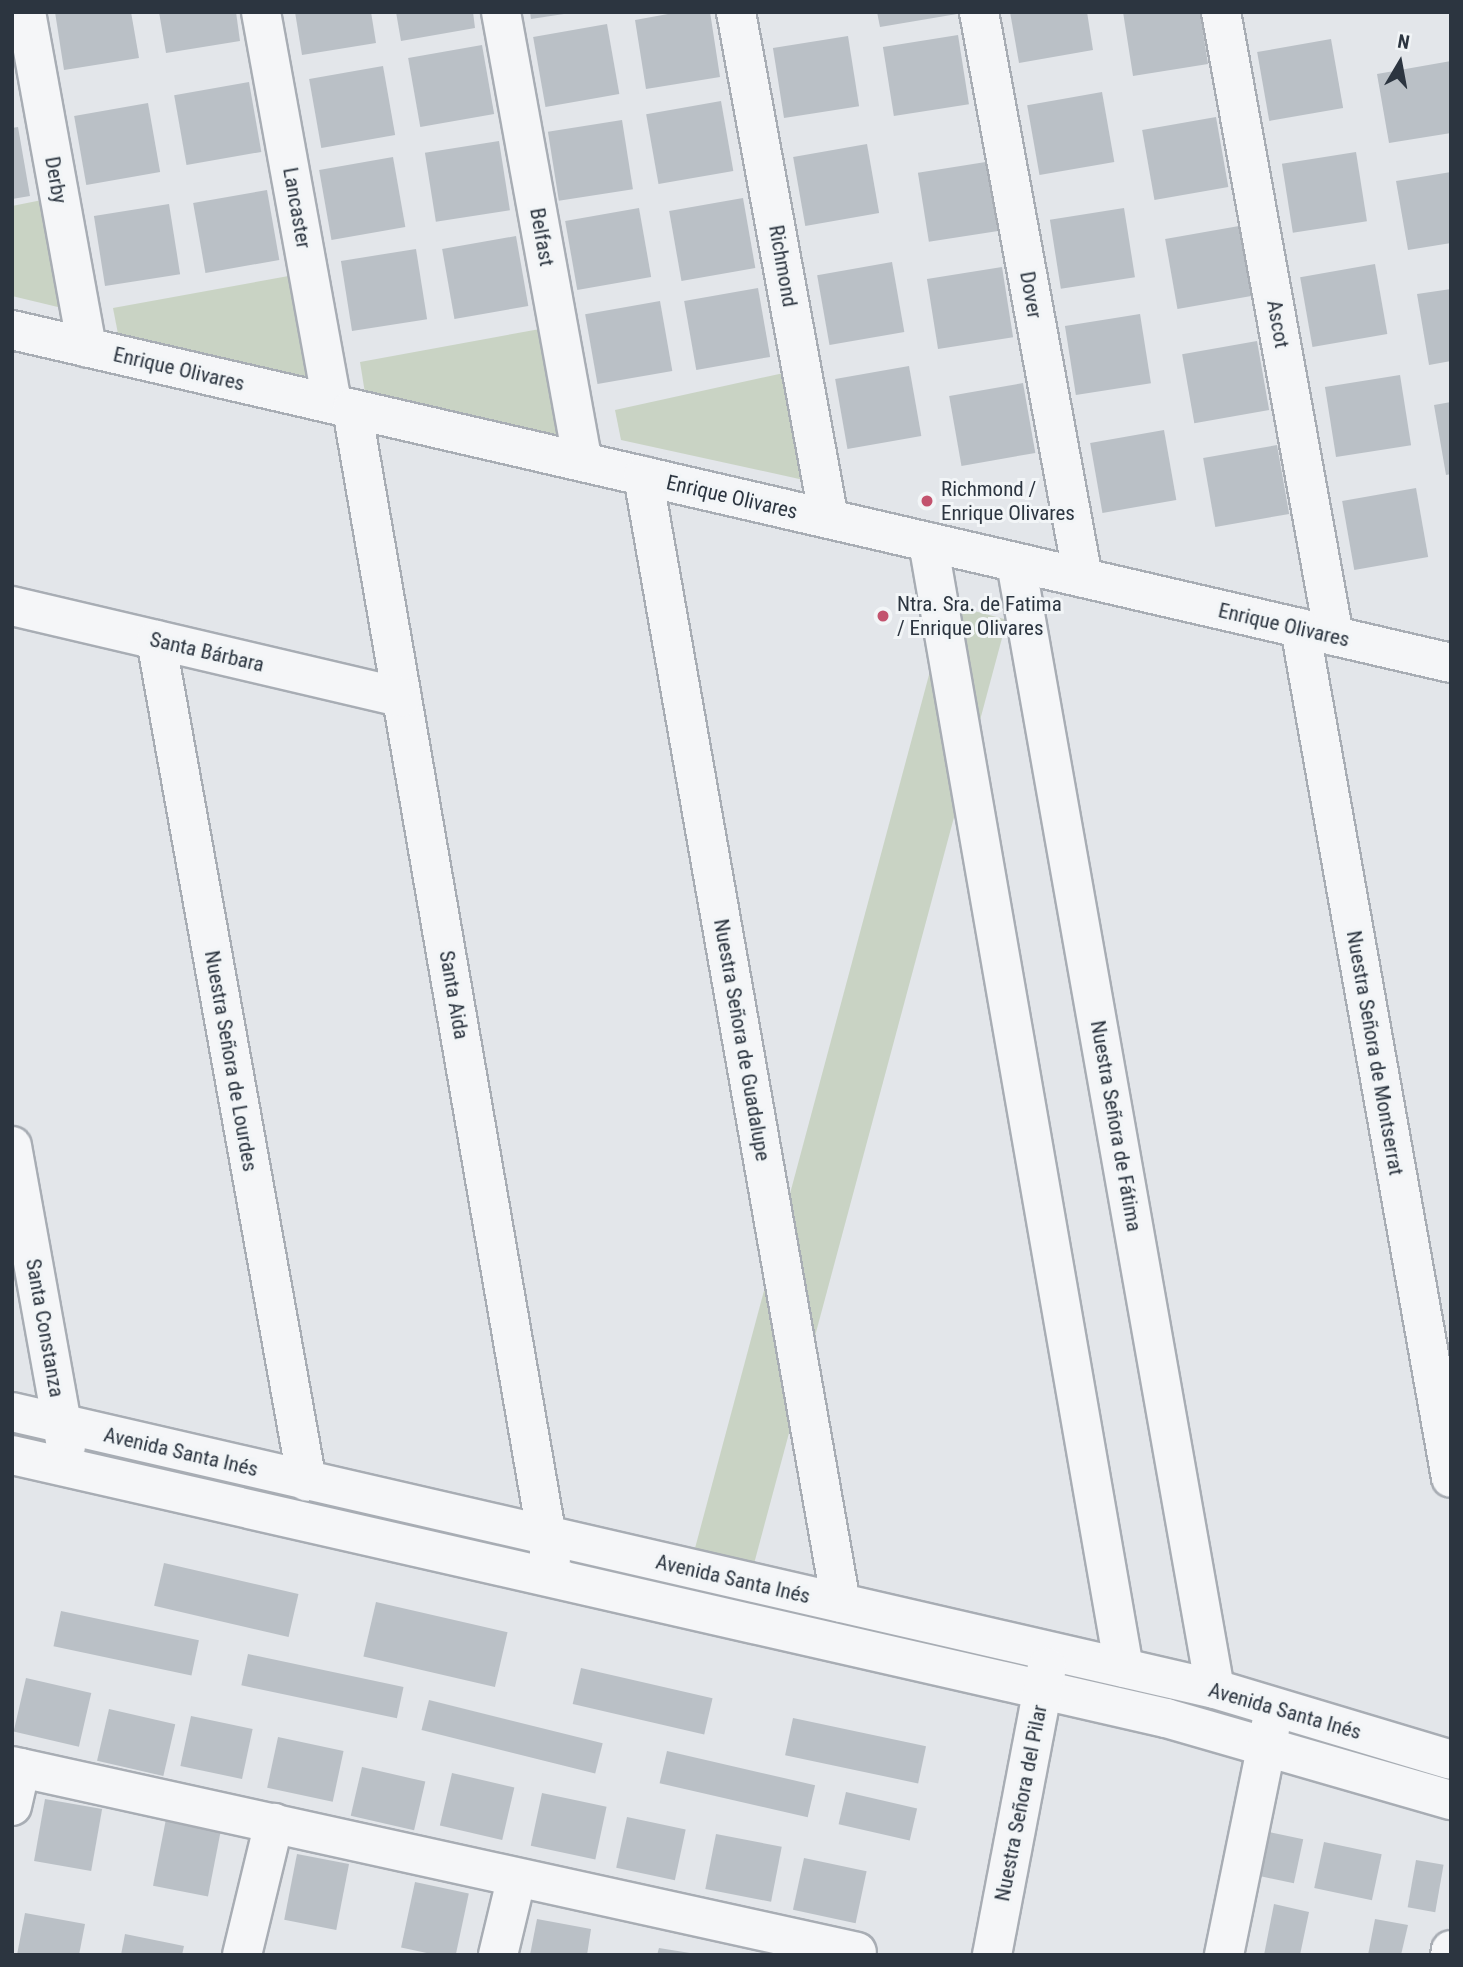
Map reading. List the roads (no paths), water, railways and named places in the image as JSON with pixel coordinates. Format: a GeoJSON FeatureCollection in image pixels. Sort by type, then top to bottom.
{"type":"FeatureCollection","features":[{"type":"Feature","properties":{"kind":"street","name":"Derby"},"geometry":{"type":"LineString","coordinates":[[26,12],[87,348]]}},
{"type":"Feature","properties":{"kind":"street","name":"Lancaster"},"geometry":{"type":"LineString","coordinates":[[261,12],[342,407]]}},
{"type":"Feature","properties":{"kind":"street","name":"Belfast"},"geometry":{"type":"LineString","coordinates":[[501,12],[583,462]]}},
{"type":"Feature","properties":{"kind":"street","name":"Richmond"},"geometry":{"type":"LineString","coordinates":[[736,12],[830,519]]}},
{"type":"Feature","properties":{"kind":"street","name":"Dover"},"geometry":{"type":"LineString","coordinates":[[979,12],[1083,578]]}},
{"type":"Feature","properties":{"kind":"street","name":"Ascot"},"geometry":{"type":"LineString","coordinates":[[1221,12],[1317,632]]}},
{"type":"Feature","properties":{"kind":"street","name":"Enrique Olivares"},"geometry":{"type":"LineString","coordinates":[[12,330],[1451,663]]}},
{"type":"Feature","properties":{"kind":"street","name":"Santa Aida"},"geometry":{"type":"LineString","coordinates":[[342,407],[401,697],[551,1537],[551,1581]]}},
{"type":"Feature","properties":{"kind":"street","name":"Nuestra Señora de Guadalupe"},"geometry":{"type":"LineString","coordinates":[[643,476],[841,1603]]}},
{"type":"Feature","properties":{"kind":"street"},"geometry":{"type":"LineString","coordinates":[[928,542],[1124,1668]]}},
{"type":"Feature","properties":{"kind":"street","name":"Nuestra Señora de Fátima"},"geometry":{"type":"LineString","coordinates":[[1016,563],[1215,1689]]}},
{"type":"Feature","properties":{"kind":"street","name":"Santa Bárbara"},"geometry":{"type":"LineString","coordinates":[[12,606],[401,697]]}},
{"type":"Feature","properties":{"kind":"street","name":"Nuestra Señora de Montserrat"},"geometry":{"type":"LineString","coordinates":[[1317,632],[1451,1478]]}},
{"type":"Feature","properties":{"kind":"street","name":"Nuestra Señora de Lourdes"},"geometry":{"type":"LineString","coordinates":[[156,640],[307,1482]]}},
{"type":"Feature","properties":{"kind":"street","name":"Santa Constanza"},"geometry":{"type":"LineString","coordinates":[[13,1158],[71,1468]]}},
{"type":"Feature","properties":{"kind":"street","name":"Avenida Santa Inés"},"geometry":{"type":"LineString","coordinates":[[12,1412],[1215,1689],[1451,1760]]}},
{"type":"Feature","properties":{"kind":"street","name":"Avenida Santa Inés"},"geometry":{"type":"LineString","coordinates":[[12,1455],[1267,1744],[1451,1800]]}},
{"type":"Feature","properties":{"kind":"street","name":"Nuestra Señora del Pilar"},"geometry":{"type":"LineString","coordinates":[[992,1955],[1050,1651]]}},
{"type":"Feature","properties":{"kind":"street"},"geometry":{"type":"LineString","coordinates":[[1224,1955],[1275,1707]]}},
{"type":"Feature","properties":{"kind":"street"},"geometry":{"type":"LineString","coordinates":[[12,1806],[17,1767],[274,1822],[516,1880],[762,1945],[857,1952]]}},
{"type":"Feature","properties":{"kind":"street"},"geometry":{"type":"LineString","coordinates":[[243,1955],[274,1822]]}},
{"type":"Feature","properties":{"kind":"street"},"geometry":{"type":"LineString","coordinates":[[498,1955],[516,1880]]}},
{"type":"Feature","properties":{"kind":"place","name":"Richmond / Enrique Olivares"},"geometry":{"type":"Point","coordinates":[927,501]}},
{"type":"Feature","properties":{"kind":"place","name":"Ntra. Sra. de Fatima / Enrique Olivares"},"geometry":{"type":"Point","coordinates":[883,616]}}]}
